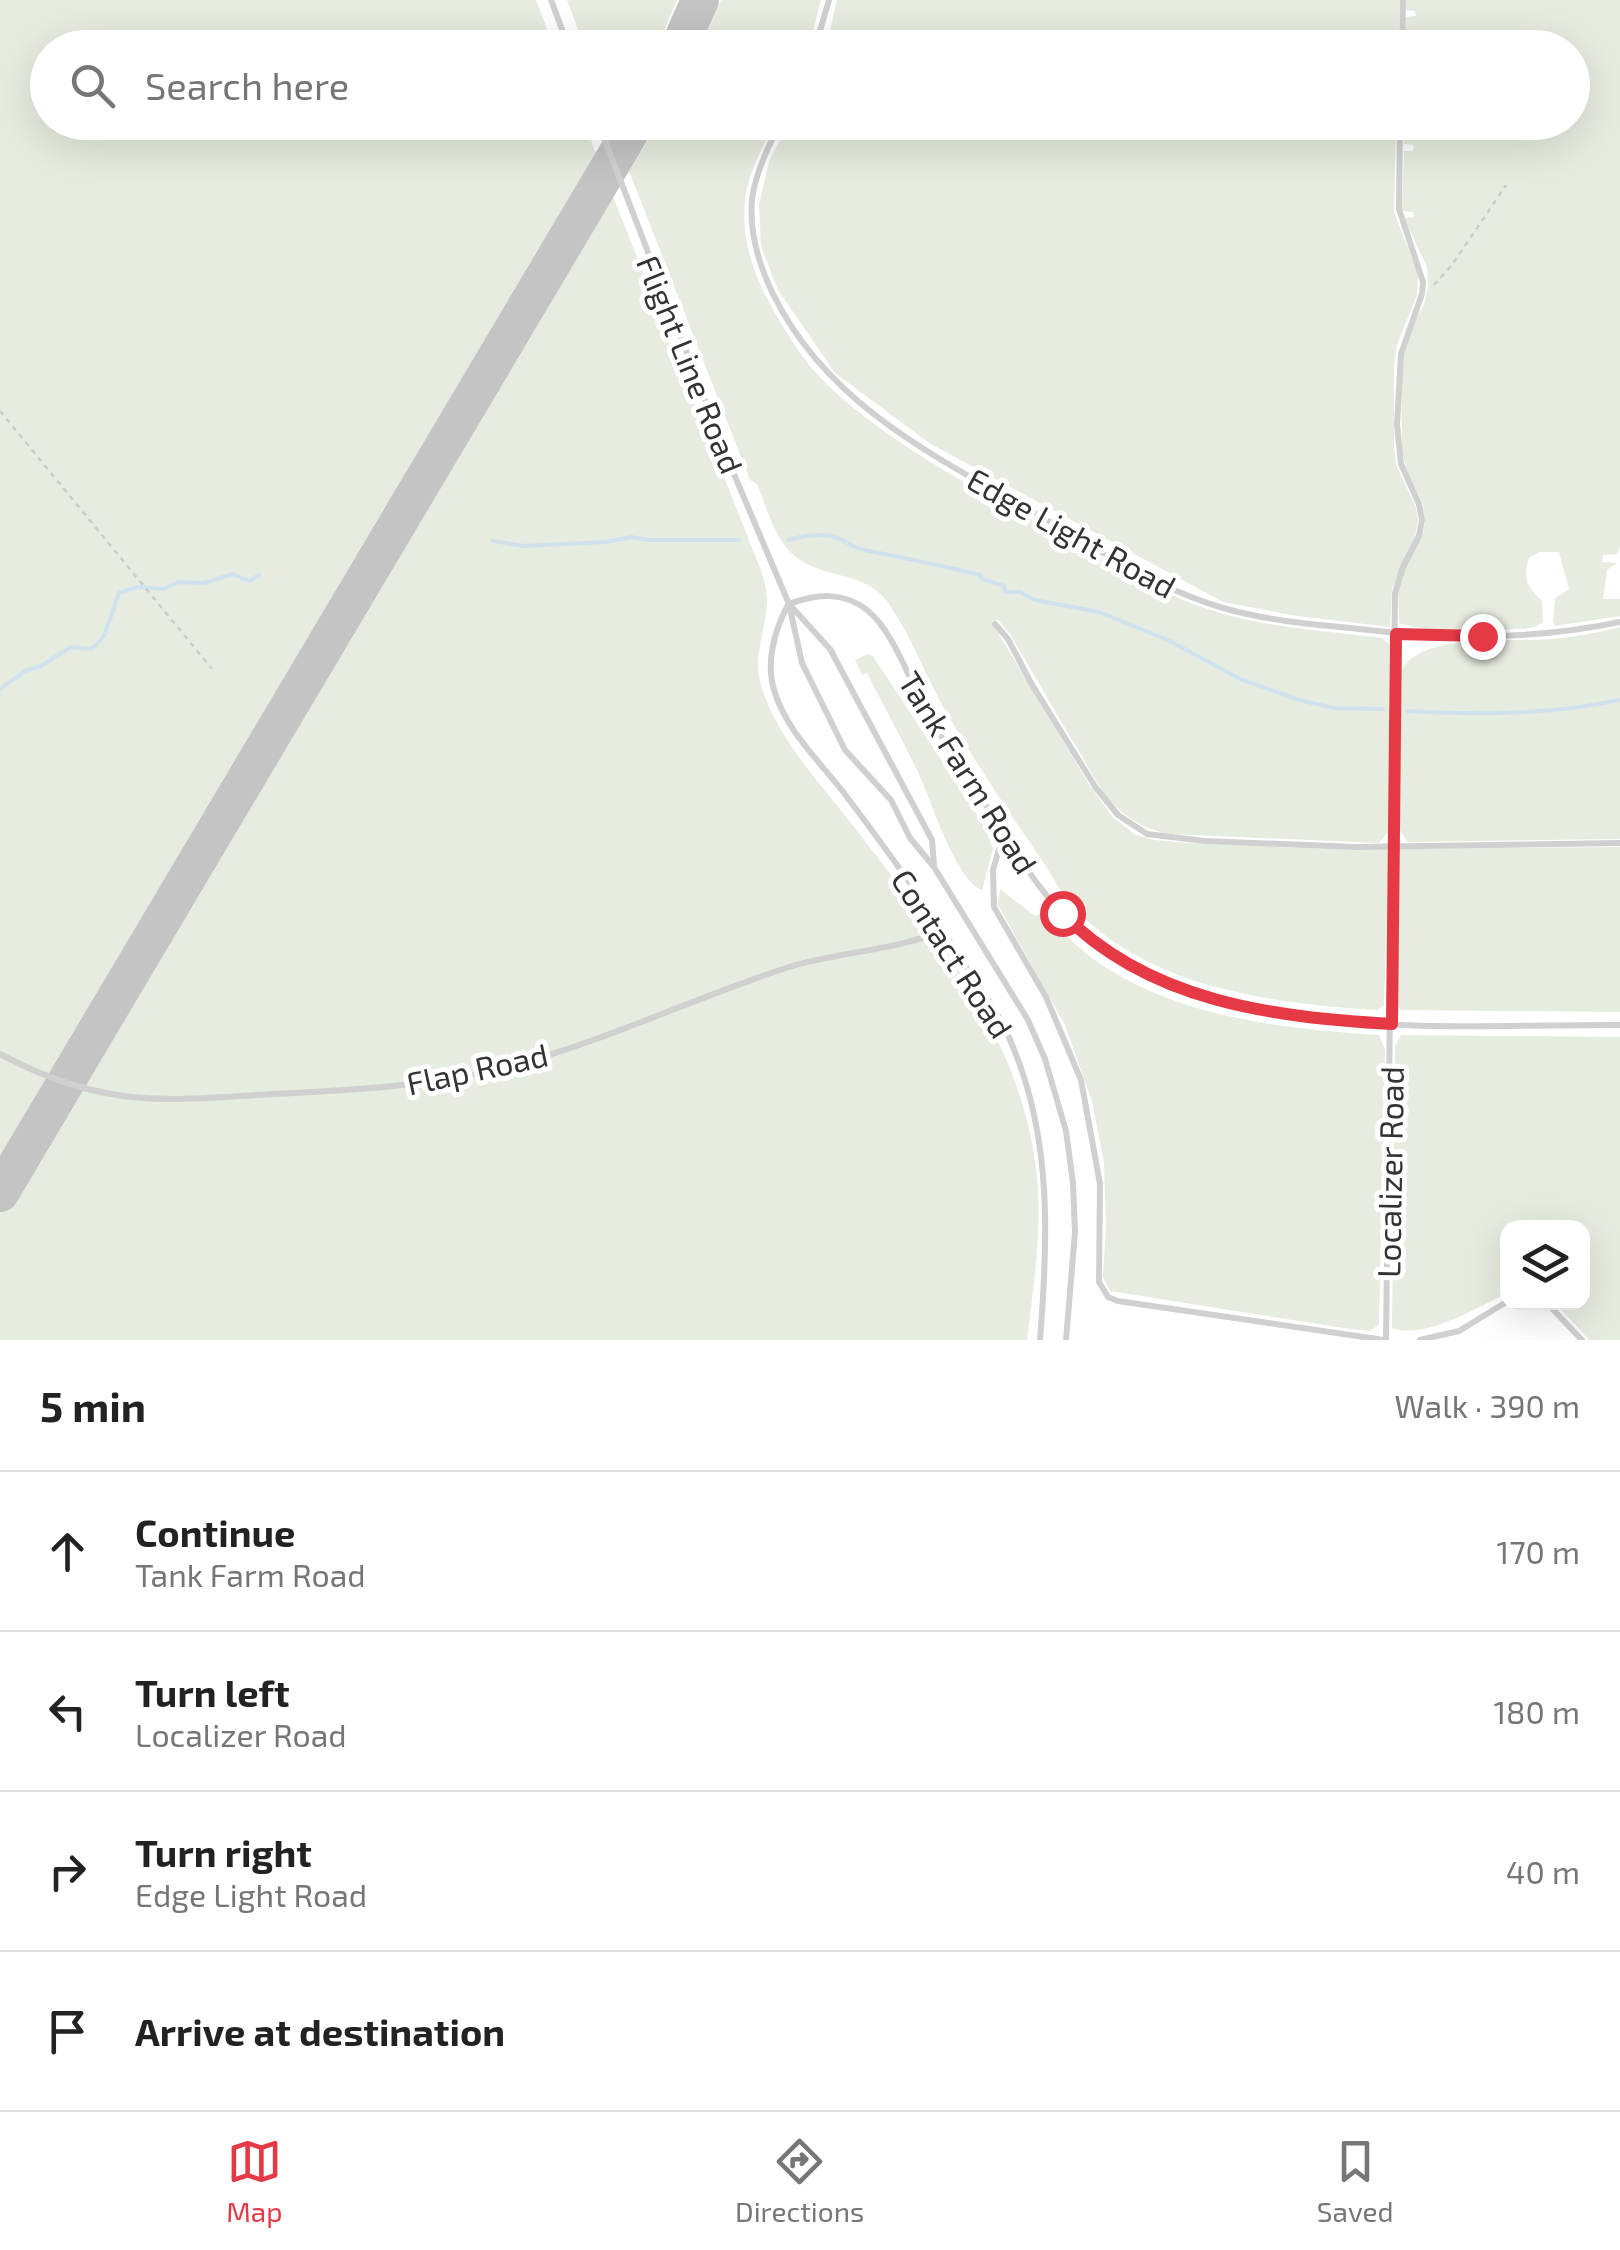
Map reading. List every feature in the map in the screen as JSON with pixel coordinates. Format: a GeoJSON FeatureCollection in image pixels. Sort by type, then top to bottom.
{"type":"FeatureCollection","features":[{"type":"Feature","properties":{"kind":"lane"},"geometry":{"type":"LineString","coordinates":[[551,0],[563,30]]}},
{"type":"Feature","properties":{"kind":"lane"},"geometry":{"type":"LineString","coordinates":[[820,30],[829,0]]}},
{"type":"Feature","properties":{"kind":"lane"},"geometry":{"type":"LineString","coordinates":[[1402,30],[1403,0]]}},
{"type":"Feature","properties":{"kind":"lane","name":"Flight Line Road"},"geometry":{"type":"LineString","coordinates":[[605,140],[788,604],[802,663],[845,750],[891,800],[910,838],[934,867],[1028,1020],[1056,1090],[1070,1153],[1075,1210],[1074,1274],[1066,1340]]}},
{"type":"Feature","properties":{"kind":"lane","name":"Edge Light Road"},"geometry":{"type":"LineString","coordinates":[[774,140],[754,188],[752,218],[757,256],[795,334],[840,388],[952,466],[1192,597],[1277,620],[1396,634],[1532,636],[1620,622]]}},
{"type":"Feature","properties":{"kind":"lane","name":"Localizer Road"},"geometry":{"type":"LineString","coordinates":[[1385,1340],[1395,594],[1422,520],[1401,464],[1397,424],[1404,337],[1420,300],[1423,282],[1399,208],[1400,140]]}},
{"type":"Feature","properties":{"kind":"lane","name":"Tank Farm Road"},"geometry":{"type":"LineString","coordinates":[[788,604],[819,596],[839,596],[873,615],[928,715],[1031,876],[1078,930],[1147,976],[1185,991],[1266,1011],[1329,1020],[1620,1025]]}},
{"type":"Feature","properties":{"kind":"lane","name":"Flight Line Road"},"geometry":{"type":"LineString","coordinates":[[788,604],[830,649],[932,840],[934,867]]}},
{"type":"Feature","properties":{"kind":"lane","name":"Contact Road"},"geometry":{"type":"LineString","coordinates":[[788,604],[775,636],[771,660],[778,702],[943,930],[1011,1040],[1032,1104],[1046,1206],[1040,1340]]}},
{"type":"Feature","properties":{"kind":"lane"},"geometry":{"type":"LineString","coordinates":[[995,624],[1008,639],[1083,769],[1118,815],[1137,830],[1160,837],[1204,841],[1394,845],[1620,843]]}},
{"type":"Feature","properties":{"kind":"lane"},"geometry":{"type":"LineString","coordinates":[[1004,834],[994,870],[994,907],[1046,997],[1080,1080],[1100,1184],[1098,1274],[1103,1290],[1118,1301],[1385,1340]]}},
{"type":"Feature","properties":{"kind":"lane","name":"Flap Road"},"geometry":{"type":"LineString","coordinates":[[0,1054],[56,1081],[124,1096],[302,1094],[426,1082],[513,1066],[784,968],[943,930]]}},
{"type":"Feature","properties":{"kind":"lane"},"geometry":{"type":"LineString","coordinates":[[1420,1340],[1458,1331],[1500,1306]]}},
{"type":"Feature","properties":{"kind":"lane"},"geometry":{"type":"LineString","coordinates":[[1554,1310],[1582,1340]]}},
{"type":"Feature","properties":{"kind":"path"},"geometry":{"type":"LineString","coordinates":[[1420,300],[1452,265],[1506,184]]}},
{"type":"Feature","properties":{"kind":"path"},"geometry":{"type":"LineString","coordinates":[[0,411],[212,669]]}},
{"type":"Feature","properties":{"kind":"shaded area"},"geometry":{"type":"Polygon","coordinates":[[[0,0],[536,0],[547,30],[30,30],[30,140],[591,140],[762,573],[767,603],[758,664],[769,706],[804,764],[950,957],[999,1044],[1018,1090],[1031,1138],[1039,1208],[1027,1340],[0,1340],[0,0]]]}},
{"type":"Feature","properties":{"kind":"shaded area"},"geometry":{"type":"Polygon","coordinates":[[[567,0],[677,0],[664,30],[578,30],[567,0]]]}},
{"type":"Feature","properties":{"kind":"shaded area"},"geometry":{"type":"Polygon","coordinates":[[[721,0],[821,0],[813,30],[708,30],[721,0]]]}},
{"type":"Feature","properties":{"kind":"shaded area"},"geometry":{"type":"Polygon","coordinates":[[[837,0],[1400,0],[1399,30],[830,30],[837,0]]]}},
{"type":"Feature","properties":{"kind":"shaded area"},"geometry":{"type":"Polygon","coordinates":[[[1406,0],[1620,0],[1620,547],[1617,554],[1603,555],[1602,562],[1617,563],[1607,570],[1603,599],[1620,599],[1620,616],[1555,626],[1555,598],[1569,589],[1559,552],[1540,552],[1529,558],[1526,571],[1529,586],[1542,601],[1543,622],[1538,625],[1480,636],[1399,623],[1402,572],[1423,534],[1425,521],[1423,504],[1402,452],[1401,361],[1428,286],[1427,267],[1404,218],[1414,217],[1413,212],[1402,211],[1404,151],[1413,151],[1414,145],[1404,144],[1404,140],[1590,140],[1590,30],[1405,30],[1405,17],[1416,16],[1415,11],[1406,10],[1406,0]]]}},
{"type":"Feature","properties":{"kind":"shaded area"},"geometry":{"type":"Polygon","coordinates":[[[648,140],[766,140],[745,200],[749,253],[769,302],[799,351],[833,390],[861,414],[924,458],[1175,596],[1258,622],[1382,638],[1389,644],[1390,830],[1379,843],[1168,834],[1134,820],[1105,796],[1010,634],[998,620],[991,621],[1090,786],[1113,817],[1134,834],[1200,844],[1389,848],[1384,1005],[1378,1010],[1299,1003],[1219,988],[1144,960],[1080,914],[957,731],[889,604],[880,593],[857,580],[807,564],[789,550],[777,533],[757,484],[750,480],[629,171],[648,140]]]}},
{"type":"Feature","properties":{"kind":"shaded area"},"geometry":{"type":"Polygon","coordinates":[[[780,140],[1396,140],[1394,212],[1418,274],[1417,295],[1397,345],[1394,364],[1394,446],[1396,465],[1418,520],[1415,537],[1392,589],[1390,627],[1223,602],[929,443],[835,373],[778,290],[761,246],[759,204],[769,161],[780,140]]]}},
{"type":"Feature","properties":{"kind":"shaded area"},"geometry":{"type":"Polygon","coordinates":[[[1620,627],[1620,839],[1408,842],[1398,828],[1399,676],[1408,661],[1443,645],[1560,638],[1620,627]]]}},
{"type":"Feature","properties":{"kind":"shaded area"},"geometry":{"type":"Polygon","coordinates":[[[868,654],[873,656],[985,827],[993,849],[982,890],[962,871],[911,758],[867,673],[862,675],[855,660],[868,654]]]}},
{"type":"Feature","properties":{"kind":"shaded area"},"geometry":{"type":"Polygon","coordinates":[[[1620,847],[1620,1012],[1401,1010],[1396,1004],[1397,849],[1620,847]]]}},
{"type":"Feature","properties":{"kind":"shaded area"},"geometry":{"type":"Polygon","coordinates":[[[1000,889],[1035,916],[1044,912],[1102,965],[1166,997],[1236,1018],[1379,1035],[1385,1050],[1379,1325],[1369,1331],[1343,1328],[1110,1291],[1103,1277],[1104,1163],[1092,1101],[1065,1025],[998,905],[1000,889]]]}},
{"type":"Feature","properties":{"kind":"shaded area"},"geometry":{"type":"Polygon","coordinates":[[[1401,1035],[1620,1037],[1620,1340],[1589,1340],[1561,1310],[1590,1310],[1590,1220],[1500,1220],[1500,1296],[1435,1326],[1405,1331],[1392,1328],[1395,1046],[1401,1035]]]}},
{"type":"Feature","properties":{"kind":"waterway"},"geometry":{"type":"LineString","coordinates":[[789,540],[830,536],[860,549],[980,575],[1004,586],[1005,592],[1020,592],[1035,600],[1099,612],[1168,640],[1240,679],[1299,700],[1334,708],[1383,709]]}},
{"type":"Feature","properties":{"kind":"waterway"},"geometry":{"type":"LineString","coordinates":[[493,541],[524,546],[631,537],[739,540]]}},
{"type":"Feature","properties":{"kind":"waterway"},"geometry":{"type":"LineString","coordinates":[[0,689],[71,647],[90,649],[96,645],[104,636],[119,593],[137,587],[163,589],[179,582],[204,583],[233,574],[249,581],[259,575]]}},
{"type":"Feature","properties":{"kind":"waterway"},"geometry":{"type":"LineString","coordinates":[[1407,711],[1514,713],[1620,700]]}},
{"type":"Feature","properties":{"kind":"taxiway"},"geometry":{"type":"LineString","coordinates":[[687,30],[700,0]]}},
{"type":"Feature","properties":{"kind":"taxiway"},"geometry":{"type":"LineString","coordinates":[[0,1193],[625,140]]}},
{"type":"Feature","properties":{"kind":"route"},"geometry":{"type":"LineString","coordinates":[[1062,913],[1078,930],[1129,967],[1185,991],[1297,1016],[1392,1024],[1396,634],[1482,636]]}}]}
